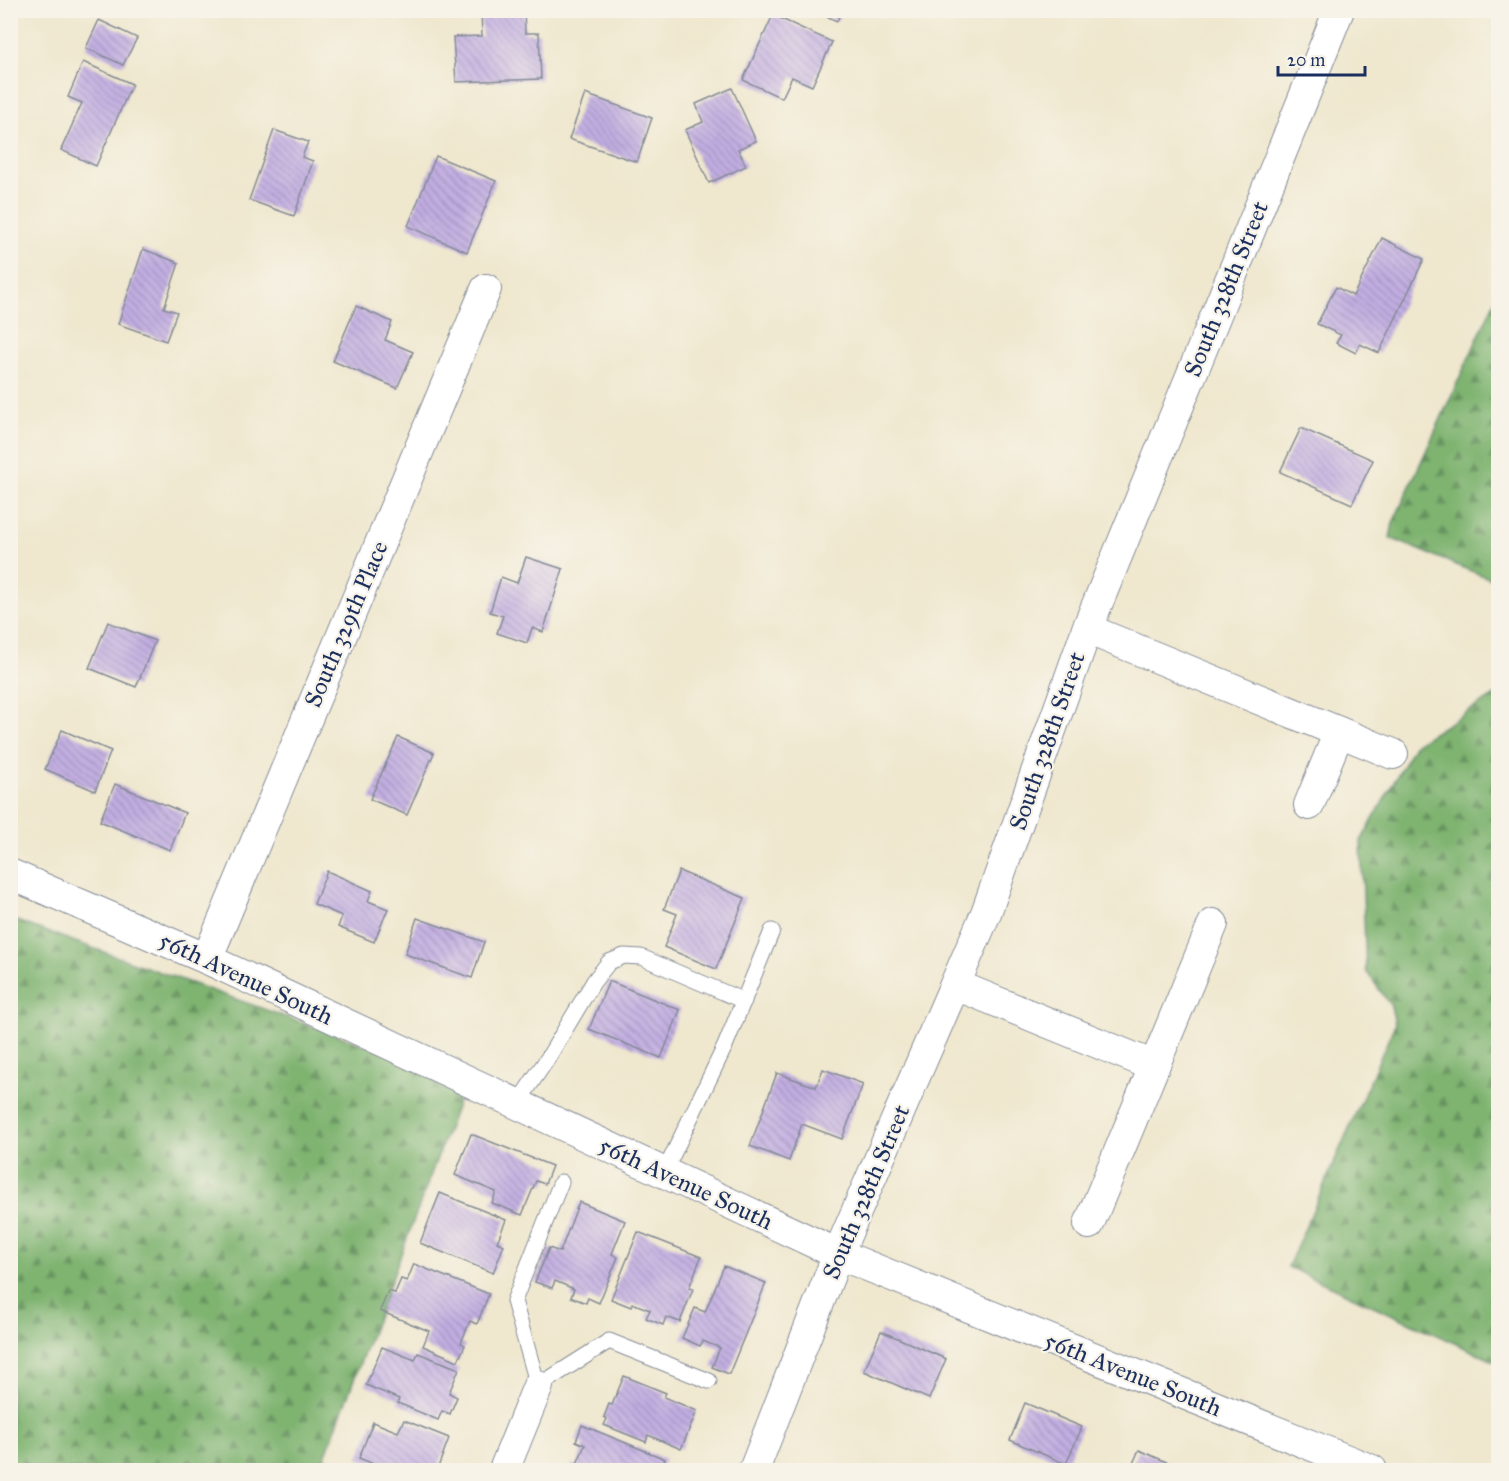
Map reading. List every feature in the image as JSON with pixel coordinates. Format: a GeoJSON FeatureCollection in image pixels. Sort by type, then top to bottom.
{"type":"FeatureCollection","features":[{"type":"Feature","properties":{"kind":"street","name":"South 328th Street"},"geometry":{"type":"LineString","coordinates":[[754,1470],[838,1254],[986,914],[1086,629],[1207,338],[1339,10]]}},
{"type":"Feature","properties":{"kind":"street","name":"South 329th Place"},"geometry":{"type":"LineString","coordinates":[[207,959],[486,289]]}},
{"type":"Feature","properties":{"kind":"street"},"geometry":{"type":"LineString","coordinates":[[1086,629],[1393,754]]}},
{"type":"Feature","properties":{"kind":"street"},"geometry":{"type":"LineString","coordinates":[[1309,805],[1339,732]]}},
{"type":"Feature","properties":{"kind":"street","name":"56th Avenue South"},"geometry":{"type":"LineString","coordinates":[[10,874],[207,959],[838,1254],[1372,1470]]}},
{"type":"Feature","properties":{"kind":"street"},"geometry":{"type":"LineString","coordinates":[[1089,1224],[1213,924]]}},
{"type":"Feature","properties":{"kind":"street"},"geometry":{"type":"LineString","coordinates":[[956,985],[1154,1066]]}},
{"type":"Feature","properties":{"kind":"street"},"geometry":{"type":"LineString","coordinates":[[504,1470],[538,1386]]}},
{"type":"Feature","properties":{"kind":"lane"},"geometry":{"type":"LineString","coordinates":[[664,1173],[725,1046],[772,931]]}},
{"type":"Feature","properties":{"kind":"lane"},"geometry":{"type":"LineString","coordinates":[[517,1104],[548,1058],[594,981],[609,962],[624,956],[641,957],[744,1001]]}},
{"type":"Feature","properties":{"kind":"lane"},"geometry":{"type":"LineString","coordinates":[[561,1182],[514,1301],[538,1386],[609,1341],[709,1381]]}},
{"type":"Feature","properties":{"kind":"green space"},"geometry":{"type":"Polygon","coordinates":[[[1498,294],[1498,582],[1390,538],[1393,523],[1498,294]]]}},
{"type":"Feature","properties":{"kind":"green space"},"geometry":{"type":"Polygon","coordinates":[[[1498,693],[1498,1363],[1288,1267],[1395,1024],[1391,1006],[1366,971],[1361,841],[1415,744],[1498,693]]]}},
{"type":"Feature","properties":{"kind":"green space"},"geometry":{"type":"Polygon","coordinates":[[[11,919],[466,1081],[320,1470],[11,1470],[11,919]]]}},
{"type":"Feature","properties":{"kind":"building"},"geometry":{"type":"Polygon","coordinates":[[[481,10],[524,10],[525,33],[539,33],[541,79],[456,82],[453,37],[482,36],[481,10]]]}},
{"type":"Feature","properties":{"kind":"building"},"geometry":{"type":"Polygon","coordinates":[[[813,10],[842,10],[837,21],[813,10]]]}},
{"type":"Feature","properties":{"kind":"building"},"geometry":{"type":"Polygon","coordinates":[[[773,15],[832,42],[812,86],[792,77],[782,98],[743,80],[773,15]]]}},
{"type":"Feature","properties":{"kind":"building"},"geometry":{"type":"Polygon","coordinates":[[[99,20],[137,38],[123,65],[86,48],[99,20]]]}},
{"type":"Feature","properties":{"kind":"building"},"geometry":{"type":"Polygon","coordinates":[[[83,62],[132,84],[96,166],[61,150],[82,103],[68,97],[83,62]]]}},
{"type":"Feature","properties":{"kind":"building"},"geometry":{"type":"Polygon","coordinates":[[[732,88],[756,141],[738,149],[746,166],[709,183],[685,130],[703,122],[696,104],[732,88]]]}},
{"type":"Feature","properties":{"kind":"building"},"geometry":{"type":"Polygon","coordinates":[[[585,94],[652,118],[637,162],[569,139],[585,94]]]}},
{"type":"Feature","properties":{"kind":"building"},"geometry":{"type":"Polygon","coordinates":[[[274,130],[308,142],[302,157],[313,161],[294,216],[249,200],[274,130]]]}},
{"type":"Feature","properties":{"kind":"building"},"geometry":{"type":"Polygon","coordinates":[[[436,156],[496,181],[467,252],[408,226],[436,156]]]}},
{"type":"Feature","properties":{"kind":"building"},"geometry":{"type":"Polygon","coordinates":[[[1382,238],[1424,259],[1379,353],[1360,344],[1356,353],[1336,343],[1341,335],[1317,324],[1336,287],[1353,296],[1382,238]]]}},
{"type":"Feature","properties":{"kind":"building"},"geometry":{"type":"Polygon","coordinates":[[[143,249],[179,263],[164,308],[177,312],[166,341],[118,324],[143,249]]]}},
{"type":"Feature","properties":{"kind":"building"},"geometry":{"type":"Polygon","coordinates":[[[356,306],[392,322],[385,340],[413,352],[397,388],[333,361],[356,306]]]}},
{"type":"Feature","properties":{"kind":"building"},"geometry":{"type":"Polygon","coordinates":[[[1301,428],[1373,460],[1352,504],[1280,472],[1301,428]]]}},
{"type":"Feature","properties":{"kind":"building"},"geometry":{"type":"Polygon","coordinates":[[[526,557],[563,569],[543,632],[532,628],[527,643],[497,633],[503,616],[490,612],[501,577],[517,583],[526,557]]]}},
{"type":"Feature","properties":{"kind":"building"},"geometry":{"type":"Polygon","coordinates":[[[108,622],[155,641],[136,687],[89,668],[108,622]]]}},
{"type":"Feature","properties":{"kind":"building"},"geometry":{"type":"Polygon","coordinates":[[[62,730],[111,751],[95,791],[45,769],[62,730]]]}},
{"type":"Feature","properties":{"kind":"building"},"geometry":{"type":"Polygon","coordinates":[[[398,737],[434,753],[407,815],[370,799],[398,737]]]}},
{"type":"Feature","properties":{"kind":"building"},"geometry":{"type":"Polygon","coordinates":[[[115,784],[185,813],[170,850],[100,821],[115,784]]]}},
{"type":"Feature","properties":{"kind":"building"},"geometry":{"type":"Polygon","coordinates":[[[327,871],[372,891],[368,901],[388,909],[374,942],[338,927],[342,916],[314,904],[327,871]]]}},
{"type":"Feature","properties":{"kind":"building"},"geometry":{"type":"Polygon","coordinates":[[[679,871],[745,898],[716,969],[664,947],[677,914],[664,909],[679,871]]]}},
{"type":"Feature","properties":{"kind":"building"},"geometry":{"type":"Polygon","coordinates":[[[417,918],[484,942],[472,978],[405,954],[417,918]]]}},
{"type":"Feature","properties":{"kind":"building"},"geometry":{"type":"Polygon","coordinates":[[[609,981],[680,1010],[661,1058],[589,1029],[609,981]]]}},
{"type":"Feature","properties":{"kind":"building"},"geometry":{"type":"Polygon","coordinates":[[[823,1069],[863,1084],[842,1139],[802,1124],[789,1161],[750,1146],[777,1073],[816,1087],[823,1069]]]}},
{"type":"Feature","properties":{"kind":"building"},"geometry":{"type":"Polygon","coordinates":[[[471,1134],[552,1166],[545,1184],[536,1181],[522,1215],[492,1203],[496,1192],[455,1175],[471,1134]]]}},
{"type":"Feature","properties":{"kind":"building"},"geometry":{"type":"Polygon","coordinates":[[[440,1193],[506,1220],[497,1242],[504,1245],[493,1273],[420,1243],[440,1193]]]}},
{"type":"Feature","properties":{"kind":"building"},"geometry":{"type":"Polygon","coordinates":[[[579,1202],[625,1221],[612,1254],[618,1257],[599,1303],[588,1298],[586,1303],[571,1297],[574,1289],[555,1281],[552,1288],[535,1282],[549,1248],[560,1252],[579,1202]]]}},
{"type":"Feature","properties":{"kind":"building"},"geometry":{"type":"Polygon","coordinates":[[[638,1232],[701,1257],[689,1288],[693,1289],[680,1322],[666,1317],[663,1325],[646,1318],[650,1310],[632,1303],[631,1307],[611,1299],[638,1232]]]}},
{"type":"Feature","properties":{"kind":"building"},"geometry":{"type":"Polygon","coordinates":[[[414,1264],[489,1294],[477,1324],[470,1321],[461,1343],[465,1345],[458,1361],[423,1346],[429,1331],[380,1311],[388,1291],[395,1293],[401,1279],[407,1281],[414,1264]]]}},
{"type":"Feature","properties":{"kind":"building"},"geometry":{"type":"Polygon","coordinates":[[[724,1266],[766,1283],[729,1374],[712,1367],[720,1348],[703,1341],[700,1346],[682,1338],[695,1308],[705,1312],[724,1266]]]}},
{"type":"Feature","properties":{"kind":"building"},"geometry":{"type":"Polygon","coordinates":[[[881,1331],[946,1359],[929,1399],[864,1371],[881,1331]]]}},
{"type":"Feature","properties":{"kind":"building"},"geometry":{"type":"Polygon","coordinates":[[[382,1347],[415,1360],[418,1353],[459,1369],[449,1393],[457,1397],[450,1414],[442,1411],[438,1420],[398,1403],[399,1399],[366,1385],[382,1347]]]}},
{"type":"Feature","properties":{"kind":"building"},"geometry":{"type":"Polygon","coordinates":[[[624,1376],[666,1393],[664,1397],[697,1411],[681,1449],[648,1435],[646,1442],[604,1425],[607,1419],[604,1417],[609,1404],[612,1405],[624,1376]]]}},
{"type":"Feature","properties":{"kind":"building"},"geometry":{"type":"Polygon","coordinates":[[[1025,1403],[1082,1427],[1066,1464],[1010,1440],[1025,1403]]]}},
{"type":"Feature","properties":{"kind":"building"},"geometry":{"type":"Polygon","coordinates":[[[404,1420],[449,1438],[437,1470],[388,1470],[359,1458],[373,1422],[398,1432],[404,1420]]]}},
{"type":"Feature","properties":{"kind":"building"},"geometry":{"type":"Polygon","coordinates":[[[582,1425],[665,1459],[660,1470],[570,1470],[572,1464],[576,1466],[585,1445],[576,1441],[582,1425]]]}},
{"type":"Feature","properties":{"kind":"building"},"geometry":{"type":"Polygon","coordinates":[[[1139,1450],[1185,1470],[1130,1470],[1139,1450]]]}}]}
